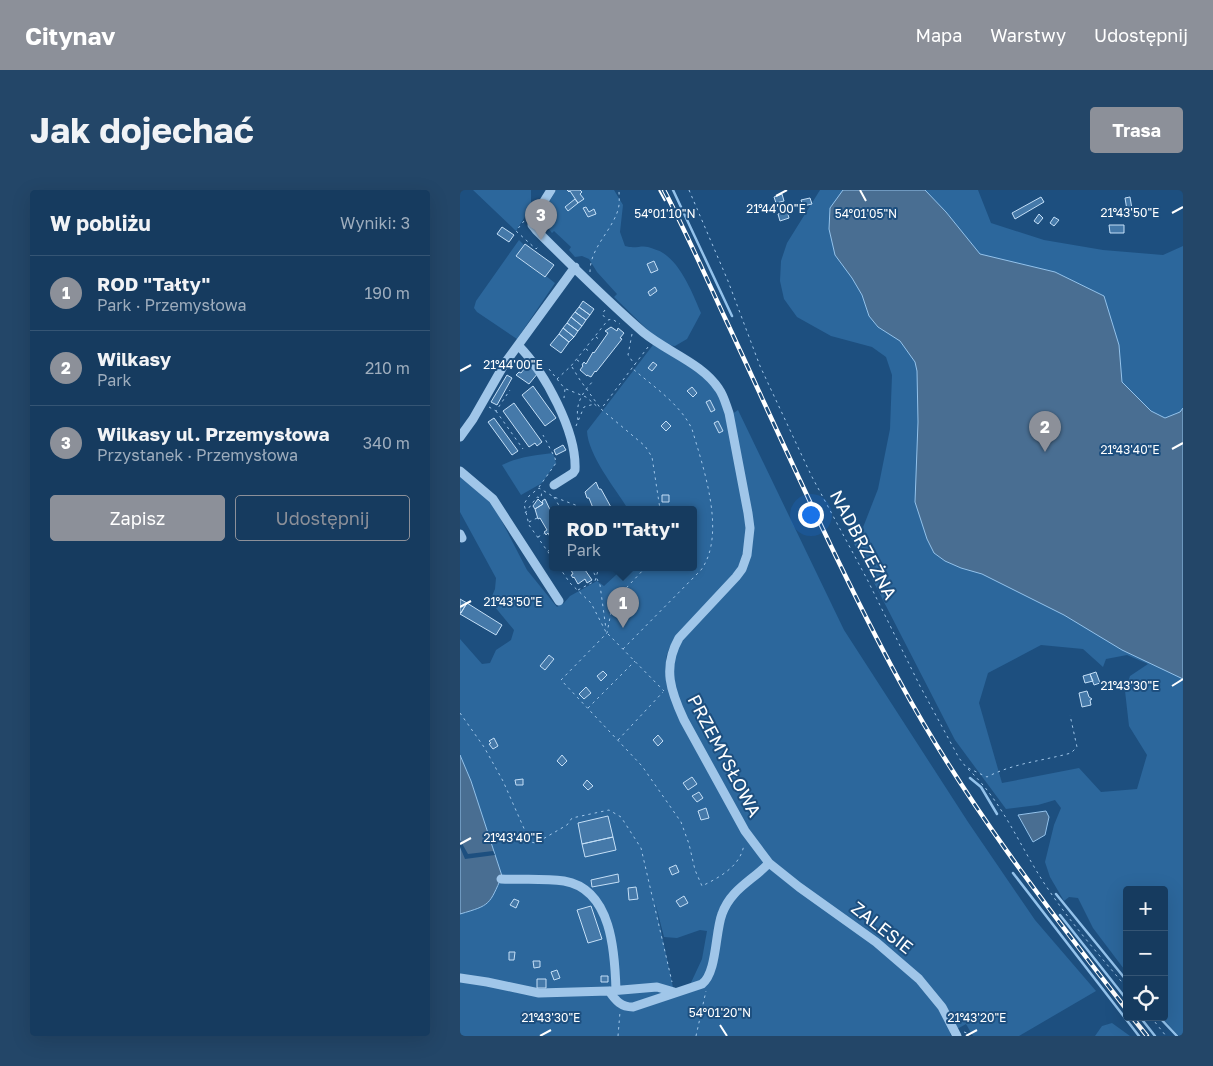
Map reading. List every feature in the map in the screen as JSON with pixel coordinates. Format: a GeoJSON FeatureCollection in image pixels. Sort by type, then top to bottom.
{"type":"FeatureCollection","features":[{"type":"Feature","properties":{"kind":"street","name":"PRZEMYSŁOWA"},"geometry":{"type":"LineString","coordinates":[[551,190],[535,213],[532,225],[652,340],[698,368],[718,388],[724,398],[731,422],[749,522],[747,556],[736,577],[679,638],[671,654],[669,676],[676,703],[684,720],[745,832],[769,863]]}},
{"type":"Feature","properties":{"kind":"street"},"geometry":{"type":"LineString","coordinates":[[460,437],[505,363],[575,267]]}},
{"type":"Feature","properties":{"kind":"street"},"geometry":{"type":"LineString","coordinates":[[519,346],[539,370],[559,408],[572,444],[575,470],[573,474],[554,485]]}},
{"type":"Feature","properties":{"kind":"street"},"geometry":{"type":"LineString","coordinates":[[460,471],[493,499],[560,601]]}},
{"type":"Feature","properties":{"kind":"street"},"geometry":{"type":"LineString","coordinates":[[501,879],[565,882],[584,890],[598,902],[606,916],[612,945],[615,968],[613,991],[620,1005],[633,1007],[702,984],[709,976],[721,916],[727,902],[735,892],[769,863]]}},
{"type":"Feature","properties":{"kind":"street","name":"ZALESIE"},"geometry":{"type":"LineString","coordinates":[[769,863],[876,942],[919,979],[942,1007],[957,1036]]}},
{"type":"Feature","properties":{"kind":"street"},"geometry":{"type":"LineString","coordinates":[[460,978],[539,993],[613,991],[657,987],[674,992]]}},
{"type":"Feature","properties":{"kind":"path"},"geometry":{"type":"LineString","coordinates":[[590,272],[590,265],[597,245],[617,213],[619,190]]}},
{"type":"Feature","properties":{"kind":"path","name":"NADBRZEŻNA"},"geometry":{"type":"LineString","coordinates":[[689,190],[728,281],[760,366],[811,475],[867,578],[920,686],[966,768],[983,783],[1010,822],[1046,886],[1091,946],[1123,983]]}},
{"type":"Feature","properties":{"kind":"path"},"geometry":{"type":"LineString","coordinates":[[602,314],[608,320],[612,319],[621,324]]}},
{"type":"Feature","properties":{"kind":"path"},"geometry":{"type":"LineString","coordinates":[[557,379],[577,360],[608,320]]}},
{"type":"Feature","properties":{"kind":"path"},"geometry":{"type":"LineString","coordinates":[[602,328],[606,331]]}},
{"type":"Feature","properties":{"kind":"path"},"geometry":{"type":"LineString","coordinates":[[632,332],[628,355],[635,366]]}},
{"type":"Feature","properties":{"kind":"path"},"geometry":{"type":"LineString","coordinates":[[595,336],[601,341]]}},
{"type":"Feature","properties":{"kind":"path"},"geometry":{"type":"LineString","coordinates":[[601,409],[635,366],[652,340]]}},
{"type":"Feature","properties":{"kind":"path"},"geometry":{"type":"LineString","coordinates":[[585,349],[591,353]]}},
{"type":"Feature","properties":{"kind":"path"},"geometry":{"type":"LineString","coordinates":[[577,360],[583,364]]}},
{"type":"Feature","properties":{"kind":"path"},"geometry":{"type":"LineString","coordinates":[[571,366],[601,409]]}},
{"type":"Feature","properties":{"kind":"path"},"geometry":{"type":"LineString","coordinates":[[623,649],[701,570],[708,560],[713,533],[711,499],[690,424],[673,403],[633,368]]}},
{"type":"Feature","properties":{"kind":"path"},"geometry":{"type":"LineString","coordinates":[[578,420],[577,409],[581,395],[594,380]]}},
{"type":"Feature","properties":{"kind":"path"},"geometry":{"type":"LineString","coordinates":[[566,389],[586,396],[645,446],[652,457],[660,506]]}},
{"type":"Feature","properties":{"kind":"path"},"geometry":{"type":"LineString","coordinates":[[496,411],[510,390]]}},
{"type":"Feature","properties":{"kind":"path"},"geometry":{"type":"LineString","coordinates":[[482,402],[496,411],[523,449]]}},
{"type":"Feature","properties":{"kind":"path"},"geometry":{"type":"LineString","coordinates":[[574,430],[584,407],[595,404]]}},
{"type":"Feature","properties":{"kind":"path"},"geometry":{"type":"LineString","coordinates":[[543,435],[556,463],[524,504],[528,523],[548,551]]}},
{"type":"Feature","properties":{"kind":"path"},"geometry":{"type":"LineString","coordinates":[[538,488],[554,497],[578,506]]}},
{"type":"Feature","properties":{"kind":"path"},"geometry":{"type":"LineString","coordinates":[[525,513],[536,497],[540,499],[542,490]]}},
{"type":"Feature","properties":{"kind":"path"},"geometry":{"type":"LineString","coordinates":[[554,497],[558,506]]}},
{"type":"Feature","properties":{"kind":"path"},"geometry":{"type":"LineString","coordinates":[[528,523],[537,518]]}},
{"type":"Feature","properties":{"kind":"path"},"geometry":{"type":"LineString","coordinates":[[538,537],[545,533]]}},
{"type":"Feature","properties":{"kind":"path"},"geometry":{"type":"LineString","coordinates":[[561,571],[577,591],[591,603],[606,633],[664,691],[618,740]]}},
{"type":"Feature","properties":{"kind":"path"},"geometry":{"type":"LineString","coordinates":[[593,571],[600,586],[606,633]]}},
{"type":"Feature","properties":{"kind":"path"},"geometry":{"type":"LineString","coordinates":[[577,591],[595,581],[598,571]]}},
{"type":"Feature","properties":{"kind":"path"},"geometry":{"type":"LineString","coordinates":[[642,571],[613,602],[606,633],[561,680],[642,766],[680,822],[689,844],[694,870],[702,886],[718,878],[743,855],[745,832]]}},
{"type":"Feature","properties":{"kind":"path"},"geometry":{"type":"LineString","coordinates":[[567,580],[572,577]]}},
{"type":"Feature","properties":{"kind":"path"},"geometry":{"type":"LineString","coordinates":[[588,708],[635,661]]}},
{"type":"Feature","properties":{"kind":"path"},"geometry":{"type":"LineString","coordinates":[[460,713],[484,747],[503,781],[530,842],[536,843],[567,825],[572,818],[609,810],[621,817],[641,848],[674,992]]}},
{"type":"Feature","properties":{"kind":"path"},"geometry":{"type":"LineString","coordinates":[[966,768],[988,777],[1018,764],[1071,753],[1077,747],[1070,715]]}},
{"type":"Feature","properties":{"kind":"path"},"geometry":{"type":"LineString","coordinates":[[696,1036],[709,976]]}},
{"type":"Feature","properties":{"kind":"path"},"geometry":{"type":"LineString","coordinates":[[618,1036],[620,1005]]}},
{"type":"Feature","properties":{"kind":"path"},"geometry":{"type":"LineString","coordinates":[[1154,1021],[1166,1036]]}},
{"type":"Feature","properties":{"kind":"shaded area"},"geometry":{"type":"Polygon","coordinates":[[[473,190],[531,190],[531,207],[516,231],[473,190]]]}},
{"type":"Feature","properties":{"kind":"shaded area"},"geometry":{"type":"Polygon","coordinates":[[[556,190],[614,190],[623,205],[620,232],[625,246],[645,247],[661,252],[675,264],[690,289],[701,313],[687,339],[675,346],[667,345],[656,338],[614,297],[617,294],[597,272],[589,259],[582,256],[575,257],[569,250],[571,247],[554,231],[552,233],[545,222],[545,212],[556,190]]]}},
{"type":"Feature","properties":{"kind":"shaded area"},"geometry":{"type":"Polygon","coordinates":[[[820,190],[978,190],[991,223],[1044,240],[1103,250],[1163,255],[1183,246],[1183,1036],[1179,1036],[1165,1021],[1168,1021],[1168,886],[1123,886],[1123,968],[1093,928],[1078,898],[1069,897],[1064,901],[1050,877],[1045,862],[1054,825],[1061,808],[1055,800],[1038,805],[1006,809],[955,740],[850,536],[862,530],[878,489],[890,429],[892,375],[886,357],[872,347],[831,336],[797,317],[784,299],[780,281],[781,261],[787,243],[820,190]],[[1041,645],[988,673],[979,703],[1002,783],[1079,768],[1101,792],[1137,789],[1147,755],[1129,726],[1125,691],[1130,676],[1148,664],[1127,655],[1106,659],[1103,667],[1083,649],[1041,645]]]}},
{"type":"Feature","properties":{"kind":"shaded area"},"geometry":{"type":"Polygon","coordinates":[[[843,190],[925,190],[946,212],[980,254],[1055,272],[1104,296],[1119,345],[1122,382],[1151,411],[1165,418],[1180,412],[1183,408],[1183,679],[1122,650],[1064,615],[982,574],[945,561],[934,553],[927,539],[915,502],[918,422],[917,371],[915,362],[900,341],[878,327],[869,316],[862,295],[835,255],[829,229],[830,208],[843,190]]]}},
{"type":"Feature","properties":{"kind":"shaded area"},"geometry":{"type":"Polygon","coordinates":[[[519,240],[524,245],[516,256],[555,283],[517,339],[474,308],[476,301],[519,240]]]}},
{"type":"Feature","properties":{"kind":"shaded area"},"geometry":{"type":"Polygon","coordinates":[[[653,345],[684,361],[706,377],[719,395],[728,417],[738,410],[844,630],[968,822],[1035,920],[1096,991],[1019,1036],[973,1036],[966,1024],[950,1033],[951,1036],[460,1036],[460,914],[483,906],[488,902],[502,876],[471,781],[460,755],[460,639],[482,664],[490,663],[496,650],[511,640],[514,630],[490,601],[495,589],[496,578],[460,512],[460,477],[471,484],[494,506],[527,570],[557,607],[570,596],[597,581],[604,586],[617,574],[626,573],[627,571],[697,571],[697,506],[626,506],[592,450],[587,431],[653,345]],[[735,454],[747,523],[747,534],[742,556],[736,571],[727,583],[684,627],[675,639],[666,661],[679,638],[747,564],[749,522],[735,454]],[[655,902],[674,992],[688,989],[705,979],[689,987],[702,959],[707,931],[700,930],[677,938],[664,937],[655,902]]]}},
{"type":"Feature","properties":{"kind":"shaded area"},"geometry":{"type":"Polygon","coordinates":[[[553,453],[556,463],[542,483],[521,495],[502,465],[520,458],[553,453]]]}},
{"type":"Feature","properties":{"kind":"shaded area"},"geometry":{"type":"Polygon","coordinates":[[[460,755],[471,781],[502,876],[488,902],[483,906],[460,914],[460,755]]]}},
{"type":"Feature","properties":{"kind":"shaded area"},"geometry":{"type":"Polygon","coordinates":[[[1046,811],[1049,817],[1045,835],[1033,842],[1018,815],[1046,811]]]}},
{"type":"Feature","properties":{"kind":"shaded area"},"geometry":{"type":"Polygon","coordinates":[[[1112,1023],[1130,1036],[1095,1036],[1102,1026],[1112,1023]]]}},
{"type":"Feature","properties":{"kind":"pier"},"geometry":{"type":"Polygon","coordinates":[[[460,840],[468,854],[493,851],[495,855],[465,859],[460,847],[460,840]]]}},
{"type":"Feature","properties":{"kind":"building"},"geometry":{"type":"Polygon","coordinates":[[[567,190],[580,190],[582,192],[580,194],[584,199],[578,203],[570,191],[567,190]]]}},
{"type":"Feature","properties":{"kind":"building"},"geometry":{"type":"Polygon","coordinates":[[[782,194],[784,201],[776,203],[774,197],[782,194]]]}},
{"type":"Feature","properties":{"kind":"building"},"geometry":{"type":"Polygon","coordinates":[[[1041,197],[1044,202],[1015,219],[1012,213],[1041,197]]]}},
{"type":"Feature","properties":{"kind":"building"},"geometry":{"type":"Polygon","coordinates":[[[1130,197],[1132,209],[1127,210],[1125,198],[1130,197]]]}},
{"type":"Feature","properties":{"kind":"building"},"geometry":{"type":"Polygon","coordinates":[[[810,198],[812,204],[803,206],[801,200],[810,198]]]}},
{"type":"Feature","properties":{"kind":"building"},"geometry":{"type":"Polygon","coordinates":[[[575,199],[578,203],[568,211],[565,207],[575,199]]]}},
{"type":"Feature","properties":{"kind":"building"},"geometry":{"type":"Polygon","coordinates":[[[586,207],[589,212],[594,209],[596,214],[588,217],[583,208],[586,207]]]}},
{"type":"Feature","properties":{"kind":"building"},"geometry":{"type":"Polygon","coordinates":[[[787,211],[789,218],[780,221],[778,214],[787,211]]]}},
{"type":"Feature","properties":{"kind":"building"},"geometry":{"type":"Polygon","coordinates":[[[1039,214],[1043,218],[1038,224],[1034,221],[1039,214]]]}},
{"type":"Feature","properties":{"kind":"building"},"geometry":{"type":"Polygon","coordinates":[[[1054,217],[1059,220],[1054,226],[1050,223],[1054,217]]]}},
{"type":"Feature","properties":{"kind":"building"},"geometry":{"type":"Polygon","coordinates":[[[1109,225],[1124,225],[1124,233],[1110,233],[1109,225]]]}},
{"type":"Feature","properties":{"kind":"building"},"geometry":{"type":"Polygon","coordinates":[[[502,227],[514,235],[509,242],[497,234],[502,227]]]}},
{"type":"Feature","properties":{"kind":"building"},"geometry":{"type":"Polygon","coordinates":[[[525,244],[554,265],[545,277],[516,256],[525,244]]]}},
{"type":"Feature","properties":{"kind":"building"},"geometry":{"type":"Polygon","coordinates":[[[654,261],[658,270],[651,273],[647,264],[654,261]]]}},
{"type":"Feature","properties":{"kind":"building"},"geometry":{"type":"Polygon","coordinates":[[[655,287],[657,291],[650,296],[648,292],[655,287]]]}},
{"type":"Feature","properties":{"kind":"building"},"geometry":{"type":"Polygon","coordinates":[[[583,301],[594,309],[590,315],[579,307],[583,301]]]}},
{"type":"Feature","properties":{"kind":"building"},"geometry":{"type":"Polygon","coordinates":[[[579,307],[590,315],[586,320],[575,312],[579,307]]]}},
{"type":"Feature","properties":{"kind":"building"},"geometry":{"type":"Polygon","coordinates":[[[575,312],[586,320],[582,326],[571,317],[575,312]]]}},
{"type":"Feature","properties":{"kind":"building"},"geometry":{"type":"Polygon","coordinates":[[[571,317],[582,326],[578,331],[567,323],[571,317]]]}},
{"type":"Feature","properties":{"kind":"building"},"geometry":{"type":"Polygon","coordinates":[[[567,323],[578,331],[574,337],[563,328],[567,323]]]}},
{"type":"Feature","properties":{"kind":"building"},"geometry":{"type":"Polygon","coordinates":[[[611,327],[617,331],[618,328],[624,333],[620,338],[622,339],[596,372],[591,377],[587,376],[580,370],[582,365],[584,362],[586,364],[608,333],[605,331],[611,327]]]}},
{"type":"Feature","properties":{"kind":"building"},"geometry":{"type":"Polygon","coordinates":[[[563,328],[574,337],[569,342],[559,334],[563,328]]]}},
{"type":"Feature","properties":{"kind":"building"},"geometry":{"type":"Polygon","coordinates":[[[559,334],[569,342],[561,353],[550,345],[559,334]]]}},
{"type":"Feature","properties":{"kind":"building"},"geometry":{"type":"Polygon","coordinates":[[[653,362],[657,365],[652,371],[648,368],[653,362]]]}},
{"type":"Feature","properties":{"kind":"building"},"geometry":{"type":"Polygon","coordinates":[[[528,364],[538,373],[529,384],[516,375],[519,372],[521,373],[528,364]]]}},
{"type":"Feature","properties":{"kind":"building"},"geometry":{"type":"Polygon","coordinates":[[[507,375],[512,378],[497,405],[491,402],[507,375]]]}},
{"type":"Feature","properties":{"kind":"building"},"geometry":{"type":"Polygon","coordinates":[[[533,386],[556,418],[545,426],[522,395],[533,386]]]}},
{"type":"Feature","properties":{"kind":"building"},"geometry":{"type":"Polygon","coordinates":[[[692,387],[697,393],[693,397],[687,391],[692,387]]]}},
{"type":"Feature","properties":{"kind":"building"},"geometry":{"type":"Polygon","coordinates":[[[710,400],[715,410],[711,412],[706,402],[710,400]]]}},
{"type":"Feature","properties":{"kind":"building"},"geometry":{"type":"Polygon","coordinates":[[[514,403],[542,442],[537,446],[535,443],[529,447],[503,411],[514,403]]]}},
{"type":"Feature","properties":{"kind":"building"},"geometry":{"type":"Polygon","coordinates":[[[494,418],[518,451],[512,455],[488,422],[494,418]]]}},
{"type":"Feature","properties":{"kind":"building"},"geometry":{"type":"Polygon","coordinates":[[[666,421],[671,426],[666,431],[661,426],[666,421]]]}},
{"type":"Feature","properties":{"kind":"building"},"geometry":{"type":"Polygon","coordinates":[[[718,421],[723,431],[719,433],[714,423],[718,421]]]}},
{"type":"Feature","properties":{"kind":"building"},"geometry":{"type":"Polygon","coordinates":[[[563,445],[566,450],[556,455],[554,450],[563,445]]]}},
{"type":"Feature","properties":{"kind":"building"},"geometry":{"type":"Polygon","coordinates":[[[596,482],[610,506],[592,506],[585,492],[596,482]]]}},
{"type":"Feature","properties":{"kind":"building"},"geometry":{"type":"Polygon","coordinates":[[[662,495],[669,495],[669,502],[662,502],[662,495]]]}},
{"type":"Feature","properties":{"kind":"building"},"geometry":{"type":"Polygon","coordinates":[[[538,499],[543,504],[535,509],[533,506],[538,499]]]}},
{"type":"Feature","properties":{"kind":"building"},"geometry":{"type":"Polygon","coordinates":[[[545,499],[549,508],[549,535],[548,533],[546,535],[544,532],[547,530],[540,518],[538,519],[535,509],[543,504],[542,501],[545,499]]]}},
{"type":"Feature","properties":{"kind":"building"},"geometry":{"type":"Polygon","coordinates":[[[572,571],[586,571],[592,580],[587,583],[585,579],[578,584],[571,575],[573,574],[572,571]]]}},
{"type":"Feature","properties":{"kind":"building"},"geometry":{"type":"Polygon","coordinates":[[[460,599],[467,603],[461,613],[460,612],[460,599]]]}},
{"type":"Feature","properties":{"kind":"building"},"geometry":{"type":"Polygon","coordinates":[[[467,603],[502,625],[496,635],[460,614],[467,603]]]}},
{"type":"Feature","properties":{"kind":"building"},"geometry":{"type":"Polygon","coordinates":[[[549,655],[554,659],[545,670],[540,666],[549,655]]]}},
{"type":"Feature","properties":{"kind":"building"},"geometry":{"type":"Polygon","coordinates":[[[603,671],[607,675],[601,681],[597,676],[603,671]]]}},
{"type":"Feature","properties":{"kind":"building"},"geometry":{"type":"Polygon","coordinates":[[[1096,672],[1100,683],[1094,685],[1090,674],[1096,672]]]}},
{"type":"Feature","properties":{"kind":"building"},"geometry":{"type":"Polygon","coordinates":[[[1090,674],[1093,681],[1085,683],[1083,676],[1090,674]]]}},
{"type":"Feature","properties":{"kind":"building"},"geometry":{"type":"Polygon","coordinates":[[[586,687],[591,693],[584,699],[579,694],[586,687]]]}},
{"type":"Feature","properties":{"kind":"building"},"geometry":{"type":"Polygon","coordinates":[[[1087,691],[1092,699],[1090,700],[1091,705],[1082,707],[1079,693],[1087,691]]]}},
{"type":"Feature","properties":{"kind":"building"},"geometry":{"type":"Polygon","coordinates":[[[658,735],[663,741],[658,746],[653,740],[658,735]]]}},
{"type":"Feature","properties":{"kind":"building"},"geometry":{"type":"Polygon","coordinates":[[[494,738],[498,746],[493,749],[489,741],[494,738]]]}},
{"type":"Feature","properties":{"kind":"building"},"geometry":{"type":"Polygon","coordinates":[[[562,755],[567,761],[562,766],[557,761],[562,755]]]}},
{"type":"Feature","properties":{"kind":"building"},"geometry":{"type":"Polygon","coordinates":[[[692,777],[697,784],[688,790],[683,783],[692,777]]]}},
{"type":"Feature","properties":{"kind":"building"},"geometry":{"type":"Polygon","coordinates":[[[523,779],[523,785],[516,785],[515,780],[523,779]]]}},
{"type":"Feature","properties":{"kind":"building"},"geometry":{"type":"Polygon","coordinates":[[[587,780],[593,786],[588,790],[583,785],[587,780]]]}},
{"type":"Feature","properties":{"kind":"building"},"geometry":{"type":"Polygon","coordinates":[[[699,792],[703,798],[697,802],[692,796],[699,792]]]}},
{"type":"Feature","properties":{"kind":"building"},"geometry":{"type":"Polygon","coordinates":[[[706,808],[709,818],[701,820],[698,811],[706,808]]]}},
{"type":"Feature","properties":{"kind":"building"},"geometry":{"type":"Polygon","coordinates":[[[608,816],[613,837],[582,844],[578,823],[608,816]]]}},
{"type":"Feature","properties":{"kind":"building"},"geometry":{"type":"Polygon","coordinates":[[[613,837],[616,850],[585,857],[582,844],[613,837]]]}},
{"type":"Feature","properties":{"kind":"building"},"geometry":{"type":"Polygon","coordinates":[[[676,865],[679,872],[672,875],[669,868],[676,865]]]}},
{"type":"Feature","properties":{"kind":"building"},"geometry":{"type":"Polygon","coordinates":[[[618,874],[619,882],[592,887],[591,880],[618,874]]]}},
{"type":"Feature","properties":{"kind":"building"},"geometry":{"type":"Polygon","coordinates":[[[636,887],[638,899],[629,900],[628,888],[636,887]]]}},
{"type":"Feature","properties":{"kind":"building"},"geometry":{"type":"Polygon","coordinates":[[[684,896],[688,903],[680,907],[676,901],[684,896]]]}},
{"type":"Feature","properties":{"kind":"building"},"geometry":{"type":"Polygon","coordinates":[[[514,899],[519,901],[516,908],[510,905],[514,899]]]}},
{"type":"Feature","properties":{"kind":"building"},"geometry":{"type":"Polygon","coordinates":[[[591,906],[602,939],[588,943],[577,910],[591,906]]]}},
{"type":"Feature","properties":{"kind":"building"},"geometry":{"type":"Polygon","coordinates":[[[509,952],[515,952],[514,960],[509,960],[509,952]]]}},
{"type":"Feature","properties":{"kind":"building"},"geometry":{"type":"Polygon","coordinates":[[[533,961],[540,961],[540,967],[534,968],[533,961]]]}},
{"type":"Feature","properties":{"kind":"building"},"geometry":{"type":"Polygon","coordinates":[[[557,970],[560,978],[554,980],[551,972],[557,970]]]}},
{"type":"Feature","properties":{"kind":"building"},"geometry":{"type":"Polygon","coordinates":[[[601,976],[608,976],[608,982],[601,982],[601,976]]]}},
{"type":"Feature","properties":{"kind":"building"},"geometry":{"type":"Polygon","coordinates":[[[537,979],[546,979],[546,988],[537,988],[537,979]]]}},
{"type":"Feature","properties":{"kind":"waterway"},"geometry":{"type":"LineString","coordinates":[[673,190],[732,316]]}},
{"type":"Feature","properties":{"kind":"waterway"},"geometry":{"type":"LineString","coordinates":[[970,778],[981,787],[997,814]]}},
{"type":"Feature","properties":{"kind":"waterway"},"geometry":{"type":"LineString","coordinates":[[1013,873],[1139,1036]]}},
{"type":"Feature","properties":{"kind":"waterway"},"geometry":{"type":"LineString","coordinates":[[1056,894],[1123,976]]}},
{"type":"Feature","properties":{"kind":"waterway"},"geometry":{"type":"LineString","coordinates":[[1060,915],[1123,995]]}},
{"type":"Feature","properties":{"kind":"waterway"},"geometry":{"type":"LineString","coordinates":[[1143,1021],[1155,1036]]}},
{"type":"Feature","properties":{"kind":"waterway"},"geometry":{"type":"LineString","coordinates":[[1163,1021],[1177,1036]]}},
{"type":"Feature","properties":{"kind":"railway"},"geometry":{"type":"LineString","coordinates":[[664,190],[832,547],[900,682],[925,726],[978,810],[1036,891],[1123,1005]]}},
{"type":"Feature","properties":{"kind":"railway"},"geometry":{"type":"LineString","coordinates":[[1135,1021],[1147,1036]]}},
{"type":"Feature","properties":{"kind":"place","name":"Wilkasy ul. Przemysłowa"},"geometry":{"type":"Point","coordinates":[541,240]}},
{"type":"Feature","properties":{"kind":"place","name":"Wilkasy"},"geometry":{"type":"Point","coordinates":[1045,452]}},
{"type":"Feature","properties":{"kind":"place","name":"ROD \"Tałty\""},"geometry":{"type":"Point","coordinates":[623,628]}}]}
